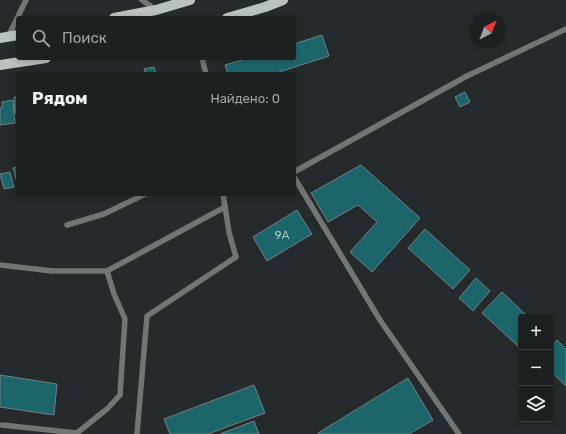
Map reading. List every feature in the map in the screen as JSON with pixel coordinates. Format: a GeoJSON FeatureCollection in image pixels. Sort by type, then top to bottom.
{"type":"FeatureCollection","features":[{"type":"Feature","properties":{"kind":"main road"},"geometry":{"type":"LineString","coordinates":[[124,16],[156,10],[190,0]]}},
{"type":"Feature","properties":{"kind":"main road"},"geometry":{"type":"LineString","coordinates":[[234,16],[283,0]]}},
{"type":"Feature","properties":{"kind":"main road"},"geometry":{"type":"LineString","coordinates":[[0,65],[33,60]]}},
{"type":"Feature","properties":{"kind":"lane"},"geometry":{"type":"LineString","coordinates":[[19,16],[26,0]]}},
{"type":"Feature","properties":{"kind":"lane"},"geometry":{"type":"LineString","coordinates":[[142,0],[156,10]]}},
{"type":"Feature","properties":{"kind":"lane"},"geometry":{"type":"LineString","coordinates":[[9,37],[16,22]]}},
{"type":"Feature","properties":{"kind":"lane"},"geometry":{"type":"LineString","coordinates":[[296,171],[467,76],[566,29]]}},
{"type":"Feature","properties":{"kind":"lane"},"geometry":{"type":"LineString","coordinates":[[202,60],[206,72]]}},
{"type":"Feature","properties":{"kind":"lane"},"geometry":{"type":"LineString","coordinates":[[296,180],[380,320],[459,434]]}},
{"type":"Feature","properties":{"kind":"lane"},"geometry":{"type":"LineString","coordinates":[[67,225],[104,214],[141,196]]}},
{"type":"Feature","properties":{"kind":"lane"},"geometry":{"type":"LineString","coordinates":[[136,434],[147,316],[236,257],[229,232],[223,196]]}},
{"type":"Feature","properties":{"kind":"lane"},"geometry":{"type":"LineString","coordinates":[[0,265],[52,270],[107,271],[225,207]]}},
{"type":"Feature","properties":{"kind":"lane"},"geometry":{"type":"LineString","coordinates":[[2,425],[77,433],[107,409],[120,396],[125,319],[114,294],[107,271]]}},
{"type":"Feature","properties":{"kind":"building"},"geometry":{"type":"Polygon","coordinates":[[[322,35],[329,56],[279,72],[227,72],[225,65],[242,60],[296,60],[296,43],[322,35]]]}},
{"type":"Feature","properties":{"kind":"building"},"geometry":{"type":"Polygon","coordinates":[[[154,67],[155,72],[145,72],[144,69],[154,67]]]}},
{"type":"Feature","properties":{"kind":"building"},"geometry":{"type":"Polygon","coordinates":[[[465,92],[470,102],[460,107],[455,97],[465,92]]]}},
{"type":"Feature","properties":{"kind":"building"},"geometry":{"type":"Polygon","coordinates":[[[14,97],[16,97],[16,113],[14,97]]]}},
{"type":"Feature","properties":{"kind":"building"},"geometry":{"type":"Polygon","coordinates":[[[13,100],[15,123],[0,125],[0,108],[2,108],[2,102],[13,100]]]}},
{"type":"Feature","properties":{"kind":"building"},"geometry":{"type":"Polygon","coordinates":[[[361,165],[420,218],[372,272],[350,252],[377,222],[358,205],[328,222],[311,193],[361,165]]]}},
{"type":"Feature","properties":{"kind":"building"},"geometry":{"type":"Polygon","coordinates":[[[16,167],[16,179],[13,168],[16,167]]]}},
{"type":"Feature","properties":{"kind":"building"},"geometry":{"type":"Polygon","coordinates":[[[10,172],[14,187],[4,189],[0,174],[10,172]]]}},
{"type":"Feature","properties":{"kind":"building"},"geometry":{"type":"Polygon","coordinates":[[[297,210],[312,234],[267,261],[253,237],[297,210]]]}},
{"type":"Feature","properties":{"kind":"building"},"geometry":{"type":"Polygon","coordinates":[[[425,229],[470,270],[453,289],[408,248],[425,229]]]}},
{"type":"Feature","properties":{"kind":"building"},"geometry":{"type":"Polygon","coordinates":[[[476,278],[490,291],[473,311],[459,298],[476,278]]]}},
{"type":"Feature","properties":{"kind":"building"},"geometry":{"type":"Polygon","coordinates":[[[502,292],[525,314],[518,314],[518,346],[482,313],[502,292]]]}},
{"type":"Feature","properties":{"kind":"building"},"geometry":{"type":"Polygon","coordinates":[[[557,340],[566,349],[566,386],[554,375],[554,344],[557,340]]]}},
{"type":"Feature","properties":{"kind":"building"},"geometry":{"type":"Polygon","coordinates":[[[0,375],[57,384],[54,415],[0,407],[0,375]]]}},
{"type":"Feature","properties":{"kind":"building"},"geometry":{"type":"Polygon","coordinates":[[[408,378],[433,420],[409,434],[318,434],[318,433],[408,378]]]}},
{"type":"Feature","properties":{"kind":"building"},"geometry":{"type":"Polygon","coordinates":[[[254,385],[265,413],[208,434],[170,434],[164,419],[254,385]]]}},
{"type":"Feature","properties":{"kind":"building"},"geometry":{"type":"Polygon","coordinates":[[[254,421],[259,434],[220,434],[254,421]]]}}]}
